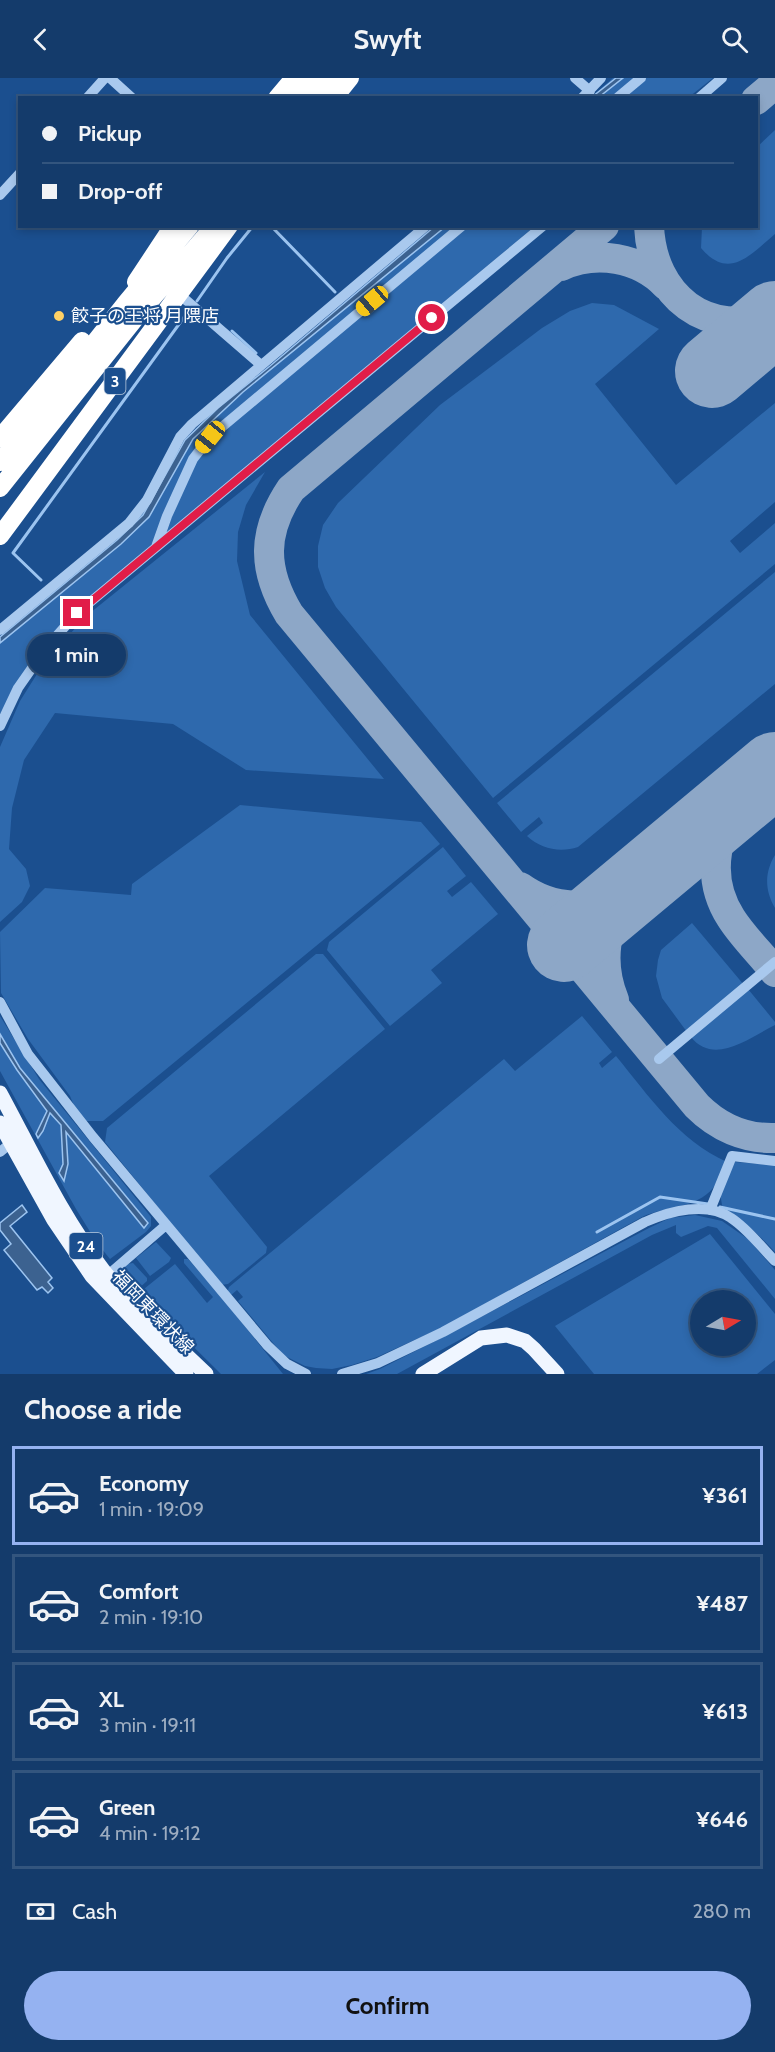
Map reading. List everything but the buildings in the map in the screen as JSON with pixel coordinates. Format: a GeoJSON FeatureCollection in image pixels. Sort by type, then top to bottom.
{"type":"FeatureCollection","features":[{"type":"Feature","properties":{"kind":"highway"},"geometry":{"type":"LineString","coordinates":[[279,96],[296,78]]}},
{"type":"Feature","properties":{"kind":"highway"},"geometry":{"type":"LineString","coordinates":[[283,96],[296,78]]}},
{"type":"Feature","properties":{"kind":"highway"},"geometry":{"type":"LineString","coordinates":[[300,96],[314,78]]}},
{"type":"Feature","properties":{"kind":"highway"},"geometry":{"type":"LineString","coordinates":[[320,96],[334,78]]}},
{"type":"Feature","properties":{"kind":"highway"},"geometry":{"type":"LineString","coordinates":[[336,96],[350,78]]}},
{"type":"Feature","properties":{"kind":"highway"},"geometry":{"type":"LineString","coordinates":[[136,282],[146,257],[166,228]]}},
{"type":"Feature","properties":{"kind":"highway"},"geometry":{"type":"LineString","coordinates":[[0,453],[62,382],[136,282],[172,228]]}},
{"type":"Feature","properties":{"kind":"highway"},"geometry":{"type":"LineString","coordinates":[[0,438],[152,256],[172,228]]}},
{"type":"Feature","properties":{"kind":"highway"},"geometry":{"type":"LineString","coordinates":[[0,462],[188,228]]}},
{"type":"Feature","properties":{"kind":"highway"},"geometry":{"type":"LineString","coordinates":[[0,488],[138,315],[212,228]]}},
{"type":"Feature","properties":{"kind":"highway"},"geometry":{"type":"LineString","coordinates":[[0,517],[87,402],[175,293],[222,228]]}},
{"type":"Feature","properties":{"kind":"highway","name":"3"},"geometry":{"type":"LineString","coordinates":[[0,536],[228,228]]}},
{"type":"Feature","properties":{"kind":"main road","name":"24"},"geometry":{"type":"LineString","coordinates":[[0,1093],[66,1215],[108,1275],[206,1374]]}},
{"type":"Feature","properties":{"kind":"main road","name":"福岡東環状線"},"geometry":{"type":"LineString","coordinates":[[0,1123],[5,1147],[92,1276],[186,1374]]}},
{"type":"Feature","properties":{"kind":"main road"},"geometry":{"type":"LineString","coordinates":[[423,1374],[482,1338],[507,1335],[530,1345],[557,1374]]}},
{"type":"Feature","properties":{"kind":"street"},"geometry":{"type":"LineString","coordinates":[[89,96],[105,78]]}},
{"type":"Feature","properties":{"kind":"street"},"geometry":{"type":"LineString","coordinates":[[110,78],[130,96]]}},
{"type":"Feature","properties":{"kind":"street"},"geometry":{"type":"LineString","coordinates":[[575,78],[586,94],[601,78]]}},
{"type":"Feature","properties":{"kind":"street"},"geometry":{"type":"LineString","coordinates":[[619,96],[640,78]]}},
{"type":"Feature","properties":{"kind":"street"},"geometry":{"type":"LineString","coordinates":[[701,96],[722,78]]}},
{"type":"Feature","properties":{"kind":"street"},"geometry":{"type":"LineString","coordinates":[[0,195],[18,175]]}},
{"type":"Feature","properties":{"kind":"street"},"geometry":{"type":"LineString","coordinates":[[0,630],[129,523],[161,477],[180,437],[192,424],[424,228]]}},
{"type":"Feature","properties":{"kind":"street"},"geometry":{"type":"LineString","coordinates":[[156,547],[167,516],[193,459],[210,437],[460,228]]}},
{"type":"Feature","properties":{"kind":"street"},"geometry":{"type":"LineString","coordinates":[[0,726],[18,688],[46,648],[77,613],[541,228]]}},
{"type":"Feature","properties":{"kind":"street"},"geometry":{"type":"LineString","coordinates":[[179,294],[261,365]]}},
{"type":"Feature","properties":{"kind":"street"},"geometry":{"type":"LineString","coordinates":[[659,1059],[775,962]]}},
{"type":"Feature","properties":{"kind":"street"},"geometry":{"type":"LineString","coordinates":[[1,1007],[28,1054],[93,1137],[289,1374]]}},
{"type":"Feature","properties":{"kind":"street"},"geometry":{"type":"LineString","coordinates":[[710,1210],[732,1156],[775,1161]]}},
{"type":"Feature","properties":{"kind":"street"},"geometry":{"type":"LineString","coordinates":[[342,1374],[378,1363],[443,1332],[658,1216],[694,1210],[710,1210],[731,1218],[775,1261]]}},
{"type":"Feature","properties":{"kind":"street"},"geometry":{"type":"LineString","coordinates":[[108,1275],[166,1225]]}},
{"type":"Feature","properties":{"kind":"street"},"geometry":{"type":"LineString","coordinates":[[267,1345],[287,1364],[306,1374]]}},
{"type":"Feature","properties":{"kind":"shaded area"},"geometry":{"type":"Polygon","coordinates":[[[613,78],[713,78],[690,96],[592,96],[613,78]]]}},
{"type":"Feature","properties":{"kind":"shaded area"},"geometry":{"type":"Polygon","coordinates":[[[616,78],[623,78],[600,96],[593,96],[616,78]]]}},
{"type":"Feature","properties":{"kind":"shaded area"},"geometry":{"type":"Polygon","coordinates":[[[775,130],[775,234],[757,250],[739,261],[730,264],[721,263],[711,258],[701,248],[702,228],[758,228],[758,146],[775,130]]]}},
{"type":"Feature","properties":{"kind":"shaded area"},"geometry":{"type":"Polygon","coordinates":[[[433,228],[533,228],[74,609],[0,714],[0,637],[117,540],[142,514],[185,440],[218,408],[433,228]]]}},
{"type":"Feature","properties":{"kind":"shaded area"},"geometry":{"type":"Polygon","coordinates":[[[433,228],[444,228],[243,392],[193,439],[149,517],[121,544],[0,643],[0,637],[117,540],[143,515],[185,440],[218,408],[433,228]]]}},
{"type":"Feature","properties":{"kind":"shaded area"},"geometry":{"type":"Polygon","coordinates":[[[592,303],[614,305],[659,329],[595,384],[676,485],[775,403],[775,502],[730,541],[740,553],[775,523],[775,564],[493,798],[336,607],[325,588],[318,567],[318,546],[323,525],[338,503],[440,405],[542,328],[570,311],[592,303]]]}},
{"type":"Feature","properties":{"kind":"shaded area"},"geometry":{"type":"Polygon","coordinates":[[[265,472],[246,505],[238,532],[237,561],[250,615],[384,779],[246,770],[173,724],[55,713],[24,760],[12,808],[9,849],[26,869],[30,886],[22,902],[0,922],[0,747],[20,701],[42,666],[85,617],[265,472]]]}},
{"type":"Feature","properties":{"kind":"shaded area"},"geometry":{"type":"Polygon","coordinates":[[[775,572],[775,684],[578,847],[564,850],[551,849],[532,840],[527,836],[543,823],[539,817],[521,832],[497,803],[775,572]]]}},
{"type":"Feature","properties":{"kind":"shaded area"},"geometry":{"type":"Polygon","coordinates":[[[240,805],[421,822],[440,844],[103,1121],[85,1121],[75,1108],[70,1096],[28,1039],[1,993],[0,932],[45,888],[131,895],[132,884],[240,805]]]}},
{"type":"Feature","properties":{"kind":"shaded area"},"geometry":{"type":"Polygon","coordinates":[[[443,847],[466,876],[447,891],[452,897],[471,882],[498,914],[431,970],[442,983],[390,1026],[327,950],[329,942],[443,847]]]}},
{"type":"Feature","properties":{"kind":"shaded area"},"geometry":{"type":"Polygon","coordinates":[[[775,855],[775,908],[769,895],[767,882],[769,868],[775,855]]]}},
{"type":"Feature","properties":{"kind":"shaded area"},"geometry":{"type":"Polygon","coordinates":[[[692,923],[744,985],[687,1032],[662,998],[656,976],[661,950],[692,923]]]}},
{"type":"Feature","properties":{"kind":"shaded area"},"geometry":{"type":"Polygon","coordinates":[[[316,954],[323,954],[385,1029],[209,1176],[267,1247],[266,1253],[228,1284],[221,1285],[105,1142],[107,1128],[316,954]]]}},
{"type":"Feature","properties":{"kind":"shaded area"},"geometry":{"type":"Polygon","coordinates":[[[748,989],[775,1022],[775,1025],[732,1047],[721,1049],[710,1049],[700,1045],[691,1037],[748,989]]]}},
{"type":"Feature","properties":{"kind":"shaded area"},"geometry":{"type":"Polygon","coordinates":[[[0,1016],[39,1079],[151,1217],[151,1226],[146,1232],[110,1259],[76,1209],[0,1071],[0,1016]]]}},
{"type":"Feature","properties":{"kind":"shaded area"},"geometry":{"type":"Polygon","coordinates":[[[582,1016],[612,1052],[599,1063],[602,1068],[616,1056],[679,1129],[710,1153],[727,1162],[713,1188],[706,1195],[689,1204],[642,1217],[441,1328],[377,1357],[332,1369],[305,1366],[283,1355],[238,1301],[243,1297],[237,1290],[230,1296],[227,1293],[229,1287],[504,1059],[515,1071],[582,1016]]]}},
{"type":"Feature","properties":{"kind":"shaded area"},"geometry":{"type":"Polygon","coordinates":[[[0,1034],[20,1068],[148,1223],[144,1228],[66,1132],[68,1164],[64,1181],[59,1173],[63,1164],[61,1125],[50,1113],[38,1138],[36,1134],[47,1111],[0,1043],[0,1034]]]}},
{"type":"Feature","properties":{"kind":"shaded area"},"geometry":{"type":"Polygon","coordinates":[[[735,1162],[775,1165],[775,1252],[751,1229],[723,1211],[720,1193],[735,1162]]]}},
{"type":"Feature","properties":{"kind":"shaded area"},"geometry":{"type":"Polygon","coordinates":[[[22,1205],[27,1212],[10,1226],[52,1278],[48,1282],[53,1288],[48,1293],[42,1287],[37,1290],[4,1250],[11,1244],[0,1230],[0,1223],[22,1205]]]}},
{"type":"Feature","properties":{"kind":"shaded area"},"geometry":{"type":"Polygon","coordinates":[[[695,1215],[722,1221],[748,1239],[775,1270],[775,1299],[717,1228],[708,1226],[681,1237],[676,1233],[676,1225],[652,1235],[397,1374],[366,1374],[445,1336],[649,1228],[670,1218],[695,1215]]]}},
{"type":"Feature","properties":{"kind":"shaded area"},"geometry":{"type":"Polygon","coordinates":[[[710,1234],[756,1290],[690,1290],[690,1356],[756,1356],[756,1291],[775,1314],[775,1360],[757,1374],[594,1374],[555,1326],[710,1234]]]}},
{"type":"Feature","properties":{"kind":"shaded area"},"geometry":{"type":"Polygon","coordinates":[[[156,1242],[171,1258],[150,1276],[136,1258],[156,1242]]]}},
{"type":"Feature","properties":{"kind":"shaded area"},"geometry":{"type":"Polygon","coordinates":[[[184,1259],[188,1259],[219,1294],[283,1374],[221,1374],[139,1293],[175,1264],[207,1303],[213,1297],[184,1263],[184,1259]]]}},
{"type":"Feature","properties":{"kind":"shaded area"},"geometry":{"type":"Polygon","coordinates":[[[133,1263],[147,1278],[147,1281],[137,1290],[119,1270],[133,1263]]]}},
{"type":"Feature","properties":{"kind":"waterway"},"geometry":{"type":"LineString","coordinates":[[197,301],[251,228]]}},
{"type":"Feature","properties":{"kind":"waterway"},"geometry":{"type":"LineString","coordinates":[[273,228],[335,292]]}},
{"type":"Feature","properties":{"kind":"waterway"},"geometry":{"type":"LineString","coordinates":[[41,580],[13,553],[190,309]]}},
{"type":"Feature","properties":{"kind":"waterway"},"geometry":{"type":"LineString","coordinates":[[232,331],[256,353]]}},
{"type":"Feature","properties":{"kind":"waterway"},"geometry":{"type":"LineString","coordinates":[[597,1232],[660,1197],[708,1204]]}},
{"type":"Feature","properties":{"kind":"waterway"},"geometry":{"type":"LineString","coordinates":[[720,1207],[775,1219]]}},
{"type":"Feature","properties":{"kind":"taxiway"},"geometry":{"type":"LineString","coordinates":[[758,98],[775,84]]}},
{"type":"Feature","properties":{"kind":"taxiway"},"geometry":{"type":"LineString","coordinates":[[602,228],[291,489],[275,520],[269,551],[270,566],[274,582],[289,614],[697,1106],[723,1126],[743,1134],[775,1138]]}},
{"type":"Feature","properties":{"kind":"taxiway"},"geometry":{"type":"LineString","coordinates":[[649,228],[652,251],[660,273],[672,291],[688,306],[706,316],[727,321],[750,321],[775,314]]}},
{"type":"Feature","properties":{"kind":"taxiway"},"geometry":{"type":"LineString","coordinates":[[561,266],[588,258],[616,259],[643,268],[666,285]]}},
{"type":"Feature","properties":{"kind":"taxiway"},"geometry":{"type":"LineString","coordinates":[[749,791],[737,805],[721,835],[717,852],[718,885],[731,918],[775,972]]}},
{"type":"Feature","properties":{"kind":"taxiway"},"geometry":{"type":"LineString","coordinates":[[520,887],[546,901],[573,906],[601,903],[628,892]]}},
{"type":"Feature","properties":{"kind":"taxiway"},"geometry":{"type":"LineString","coordinates":[[614,1000],[606,972],[606,944],[614,918],[628,892]]}},
{"type":"Feature","properties":{"kind":"runway"},"geometry":{"type":"LineString","coordinates":[[712,371],[775,318]]}},
{"type":"Feature","properties":{"kind":"runway"},"geometry":{"type":"LineString","coordinates":[[564,945],[775,769]]}},
{"type":"Feature","properties":{"kind":"place","name":"餃子の王将 月隈店"},"geometry":{"type":"Point","coordinates":[59,316]}},
{"type":"Feature","properties":{"kind":"route"},"geometry":{"type":"LineString","coordinates":[[77,613],[432,318]]}}]}
